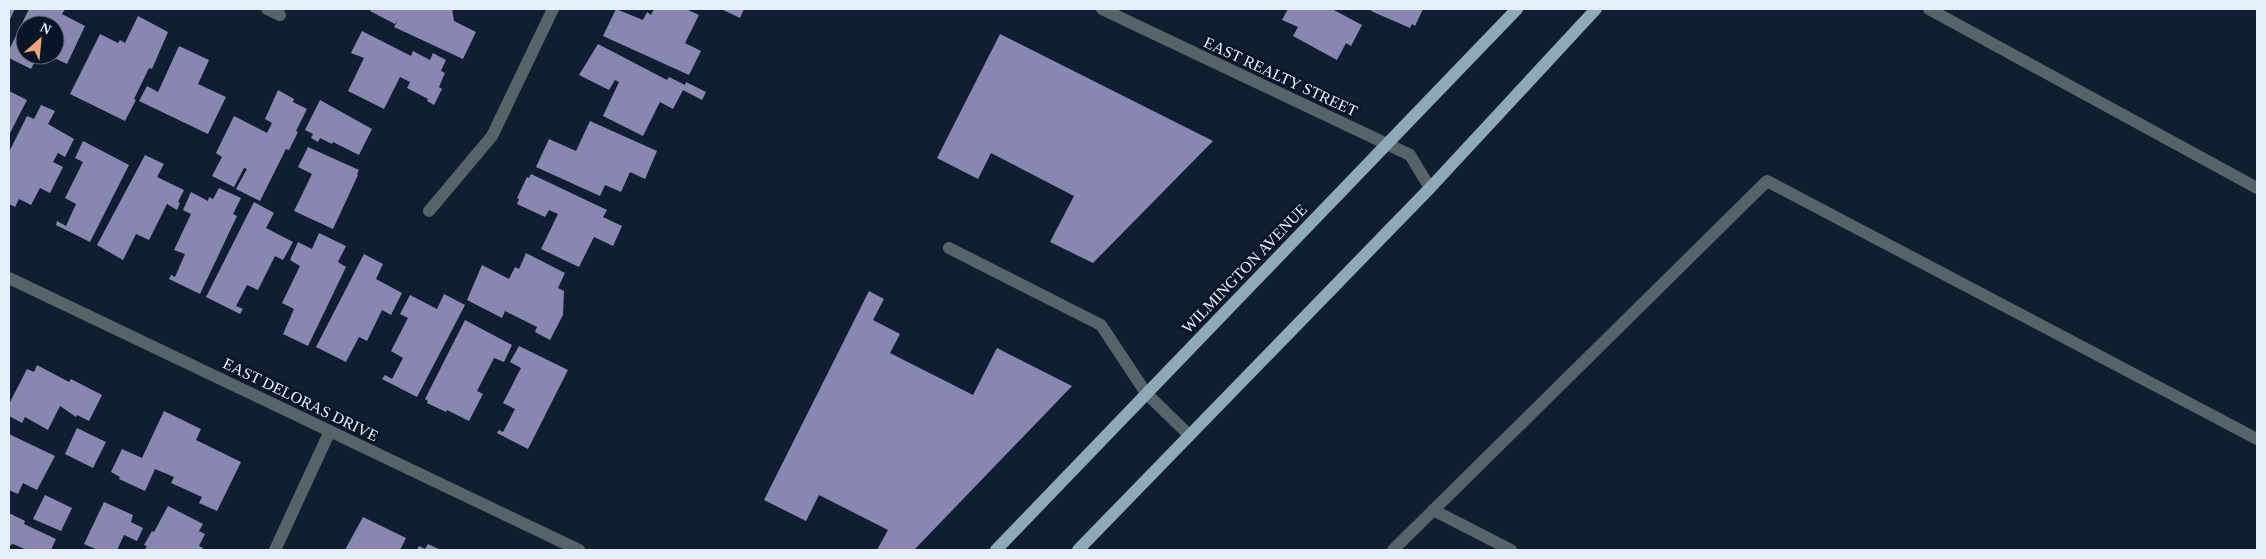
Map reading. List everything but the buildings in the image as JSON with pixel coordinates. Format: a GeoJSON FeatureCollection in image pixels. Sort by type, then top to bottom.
{"type":"FeatureCollection","features":[{"type":"Feature","properties":{"kind":"main road","name":"WILMINGTON AVENUE"},"geometry":{"type":"LineString","coordinates":[[996,550],[1516,9]]}},
{"type":"Feature","properties":{"kind":"main road"},"geometry":{"type":"LineString","coordinates":[[1078,550],[1430,188],[1596,9]]}},
{"type":"Feature","properties":{"kind":"street"},"geometry":{"type":"LineString","coordinates":[[268,9],[280,15]]}},
{"type":"Feature","properties":{"kind":"street"},"geometry":{"type":"LineString","coordinates":[[429,211],[492,136],[553,9]]}},
{"type":"Feature","properties":{"kind":"street","name":"EAST REALTY STREET"},"geometry":{"type":"LineString","coordinates":[[1102,9],[1410,155],[1430,188]]}},
{"type":"Feature","properties":{"kind":"street"},"geometry":{"type":"LineString","coordinates":[[1929,9],[2257,188]]}},
{"type":"Feature","properties":{"kind":"street"},"geometry":{"type":"LineString","coordinates":[[1393,550],[1767,181],[2257,439]]}},
{"type":"Feature","properties":{"kind":"street"},"geometry":{"type":"LineString","coordinates":[[949,248],[1101,325],[1146,393],[1189,435]]}},
{"type":"Feature","properties":{"kind":"street","name":"EAST DELORAS DRIVE"},"geometry":{"type":"LineString","coordinates":[[9,278],[579,550]]}},
{"type":"Feature","properties":{"kind":"street"},"geometry":{"type":"LineString","coordinates":[[275,550],[330,431]]}},
{"type":"Feature","properties":{"kind":"street"},"geometry":{"type":"LineString","coordinates":[[1433,510],[1511,550]]}}]}
